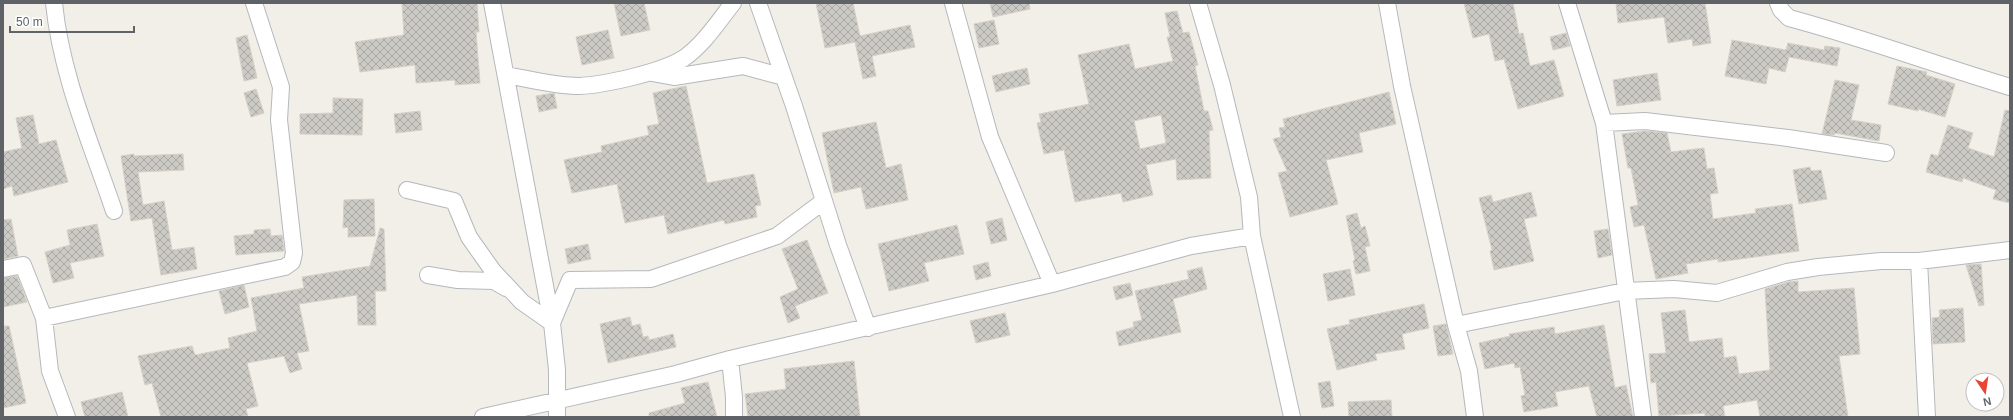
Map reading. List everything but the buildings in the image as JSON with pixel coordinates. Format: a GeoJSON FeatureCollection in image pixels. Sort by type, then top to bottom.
{"type":"FeatureCollection","features":[{"type":"Feature","properties":{"kind":"street"},"geometry":{"type":"LineString","coordinates":[[54,3],[56,30],[63,61],[114,210]]}},
{"type":"Feature","properties":{"kind":"street"},"geometry":{"type":"LineString","coordinates":[[44,318],[285,268],[292,262],[294,253],[279,120],[280,87],[254,3]]}},
{"type":"Feature","properties":{"kind":"street"},"geometry":{"type":"LineString","coordinates":[[492,3],[552,323],[558,400],[557,417]]}},
{"type":"Feature","properties":{"kind":"street"},"geometry":{"type":"LineString","coordinates":[[506,75],[578,86],[596,84],[649,72],[671,65],[685,57],[713,30],[732,3]]}},
{"type":"Feature","properties":{"kind":"street"},"geometry":{"type":"LineString","coordinates":[[758,3],[868,328]]}},
{"type":"Feature","properties":{"kind":"street"},"geometry":{"type":"LineString","coordinates":[[953,3],[990,137],[1052,284]]}},
{"type":"Feature","properties":{"kind":"street"},"geometry":{"type":"LineString","coordinates":[[1198,3],[1230,117],[1249,197],[1252,236],[1292,417]]}},
{"type":"Feature","properties":{"kind":"street"},"geometry":{"type":"LineString","coordinates":[[1387,3],[1402,86],[1456,325],[1469,372],[1475,417]]}},
{"type":"Feature","properties":{"kind":"street"},"geometry":{"type":"LineString","coordinates":[[1567,3],[1604,123],[1625,291],[1643,417]]}},
{"type":"Feature","properties":{"kind":"street"},"geometry":{"type":"LineString","coordinates":[[1778,3],[1781,10],[1790,18],[1860,37],[1961,73],[2010,87]]}},
{"type":"Feature","properties":{"kind":"street"},"geometry":{"type":"LineString","coordinates":[[649,72],[674,77],[743,66],[784,77]]}},
{"type":"Feature","properties":{"kind":"street"},"geometry":{"type":"LineString","coordinates":[[1604,123],[1646,121],[1788,138],[1886,153]]}},
{"type":"Feature","properties":{"kind":"street"},"geometry":{"type":"LineString","coordinates":[[407,190],[454,201],[469,237],[493,271],[522,302],[552,323]]}},
{"type":"Feature","properties":{"kind":"street"},"geometry":{"type":"LineString","coordinates":[[552,323],[570,280],[651,279],[777,236],[824,201]]}},
{"type":"Feature","properties":{"kind":"street"},"geometry":{"type":"LineString","coordinates":[[483,417],[676,374],[730,359],[1052,284],[1191,246],[1252,236]]}},
{"type":"Feature","properties":{"kind":"street"},"geometry":{"type":"LineString","coordinates":[[1456,325],[1625,291],[1674,289],[1717,293],[1787,272],[1818,267],[1881,260],[1919,260],[2010,250]]}},
{"type":"Feature","properties":{"kind":"street"},"geometry":{"type":"LineString","coordinates":[[1919,260],[1927,417]]}},
{"type":"Feature","properties":{"kind":"street"},"geometry":{"type":"LineString","coordinates":[[3,269],[23,265],[44,318],[50,371],[67,417]]}},
{"type":"Feature","properties":{"kind":"street"},"geometry":{"type":"LineString","coordinates":[[428,275],[458,280],[494,281],[512,292]]}},
{"type":"Feature","properties":{"kind":"street"},"geometry":{"type":"LineString","coordinates":[[730,359],[734,397],[734,417]]}}]}
